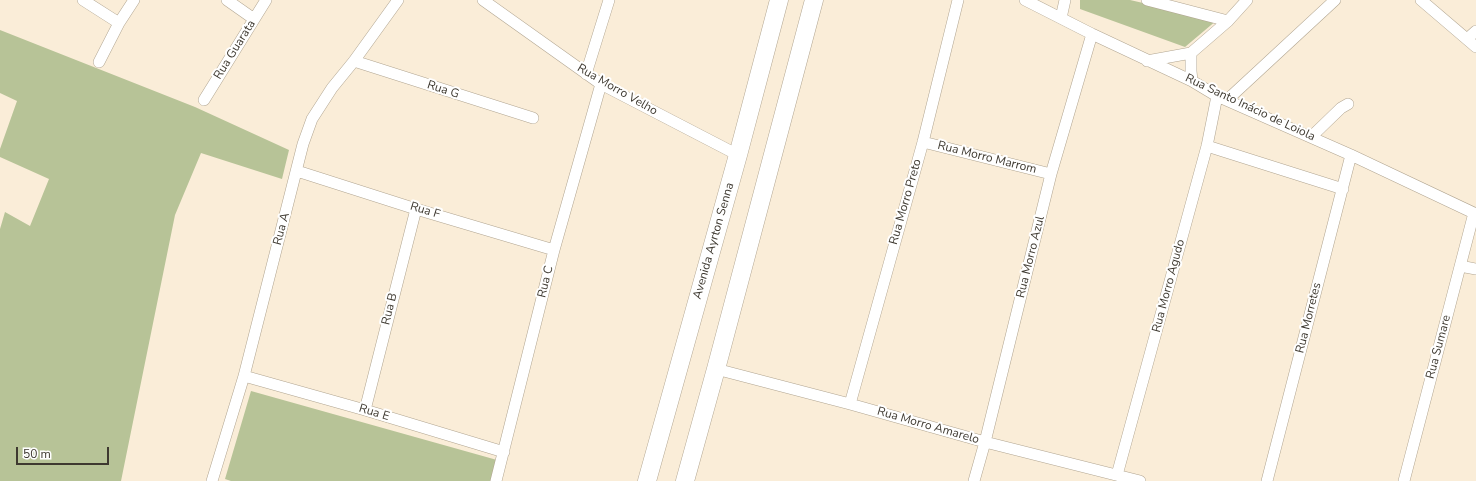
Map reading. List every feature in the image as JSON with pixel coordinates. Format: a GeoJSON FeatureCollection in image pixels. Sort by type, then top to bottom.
{"type":"FeatureCollection","features":[{"type":"Feature","properties":{"kind":"main road","name":"Avenida Ayrton Senna"},"geometry":{"type":"LineString","coordinates":[[647,481],[738,155],[779,0]]}},
{"type":"Feature","properties":{"kind":"main road"},"geometry":{"type":"LineString","coordinates":[[685,481],[814,0]]}},
{"type":"Feature","properties":{"kind":"street"},"geometry":{"type":"LineString","coordinates":[[83,0],[119,23]]}},
{"type":"Feature","properties":{"kind":"street"},"geometry":{"type":"LineString","coordinates":[[98,62],[119,23],[134,0]]}},
{"type":"Feature","properties":{"kind":"street"},"geometry":{"type":"LineString","coordinates":[[227,0],[254,19]]}},
{"type":"Feature","properties":{"kind":"street","name":"Rua Guarata"},"geometry":{"type":"LineString","coordinates":[[204,100],[266,0]]}},
{"type":"Feature","properties":{"kind":"street","name":"Rua A"},"geometry":{"type":"LineString","coordinates":[[212,481],[244,376],[303,144],[312,119],[332,88],[354,61],[398,0]]}},
{"type":"Feature","properties":{"kind":"street","name":"Rua Morro Velho"},"geometry":{"type":"LineString","coordinates":[[483,0],[495,4],[601,84],[738,155]]}},
{"type":"Feature","properties":{"kind":"street"},"geometry":{"type":"LineString","coordinates":[[586,74],[609,0]]}},
{"type":"Feature","properties":{"kind":"street","name":"Rua Morro Preto"},"geometry":{"type":"LineString","coordinates":[[850,404],[923,142],[958,0]]}},
{"type":"Feature","properties":{"kind":"street"},"geometry":{"type":"LineString","coordinates":[[1061,18],[1065,0]]}},
{"type":"Feature","properties":{"kind":"street"},"geometry":{"type":"LineString","coordinates":[[1147,0],[1228,21]]}},
{"type":"Feature","properties":{"kind":"street"},"geometry":{"type":"LineString","coordinates":[[1147,60],[1191,53],[1228,21],[1247,0]]}},
{"type":"Feature","properties":{"kind":"street"},"geometry":{"type":"LineString","coordinates":[[1222,98],[1335,0]]}},
{"type":"Feature","properties":{"kind":"street"},"geometry":{"type":"LineString","coordinates":[[1421,0],[1476,47]]}},
{"type":"Feature","properties":{"kind":"street","name":"Rua Santo Inácio de Loiola"},"geometry":{"type":"LineString","coordinates":[[1027,1],[1092,34],[1192,81],[1222,98],[1351,155],[1475,213]]}},
{"type":"Feature","properties":{"kind":"street"},"geometry":{"type":"LineString","coordinates":[[1467,39],[1476,31]]}},
{"type":"Feature","properties":{"kind":"street","name":"Rua Morro Azul"},"geometry":{"type":"LineString","coordinates":[[974,481],[1051,174],[1092,34]]}},
{"type":"Feature","properties":{"kind":"street"},"geometry":{"type":"LineString","coordinates":[[1191,53],[1190,71],[1192,81]]}},
{"type":"Feature","properties":{"kind":"street","name":"Rua G"},"geometry":{"type":"LineString","coordinates":[[354,61],[532,118]]}},
{"type":"Feature","properties":{"kind":"street","name":"Rua C"},"geometry":{"type":"LineString","coordinates":[[496,481],[554,250],[601,84]]}},
{"type":"Feature","properties":{"kind":"street","name":"Rua Morro Agudo"},"geometry":{"type":"LineString","coordinates":[[1117,475],[1207,146],[1222,98]]}},
{"type":"Feature","properties":{"kind":"street"},"geometry":{"type":"LineString","coordinates":[[1311,137],[1341,108],[1348,104]]}},
{"type":"Feature","properties":{"kind":"street","name":"Rua Morro Marrom"},"geometry":{"type":"LineString","coordinates":[[923,142],[1051,174]]}},
{"type":"Feature","properties":{"kind":"street"},"geometry":{"type":"LineString","coordinates":[[1207,146],[1343,188]]}},
{"type":"Feature","properties":{"kind":"street","name":"Rua Morretes"},"geometry":{"type":"LineString","coordinates":[[1267,481],[1351,155]]}},
{"type":"Feature","properties":{"kind":"street","name":"Rua F"},"geometry":{"type":"LineString","coordinates":[[297,171],[416,209],[554,250]]}},
{"type":"Feature","properties":{"kind":"street","name":"Rua B"},"geometry":{"type":"LineString","coordinates":[[365,410],[416,209]]}},
{"type":"Feature","properties":{"kind":"street","name":"Rua Sumare"},"geometry":{"type":"LineString","coordinates":[[1404,481],[1475,213]]}},
{"type":"Feature","properties":{"kind":"street"},"geometry":{"type":"LineString","coordinates":[[1460,266],[1476,269]]}},
{"type":"Feature","properties":{"kind":"street","name":"Rua Morro Amarelo"},"geometry":{"type":"LineString","coordinates":[[716,369],[850,404],[985,442],[1140,481]]}},
{"type":"Feature","properties":{"kind":"street","name":"Rua E"},"geometry":{"type":"LineString","coordinates":[[244,376],[365,410],[504,452]]}},
{"type":"Feature","properties":{"kind":"green space"},"geometry":{"type":"Polygon","coordinates":[[[1080,0],[1130,0],[1217,20],[1185,47],[1080,9],[1080,0]]]}},
{"type":"Feature","properties":{"kind":"green space"},"geometry":{"type":"Polygon","coordinates":[[[0,30],[195,107],[289,150],[282,179],[201,153],[175,215],[121,481],[0,481],[0,229],[5,212],[30,226],[49,179],[0,157],[0,149],[17,101],[0,93],[0,30]]]}},
{"type":"Feature","properties":{"kind":"green space"},"geometry":{"type":"Polygon","coordinates":[[[251,391],[497,460],[491,481],[231,481],[225,479],[251,391]]]}}]}
